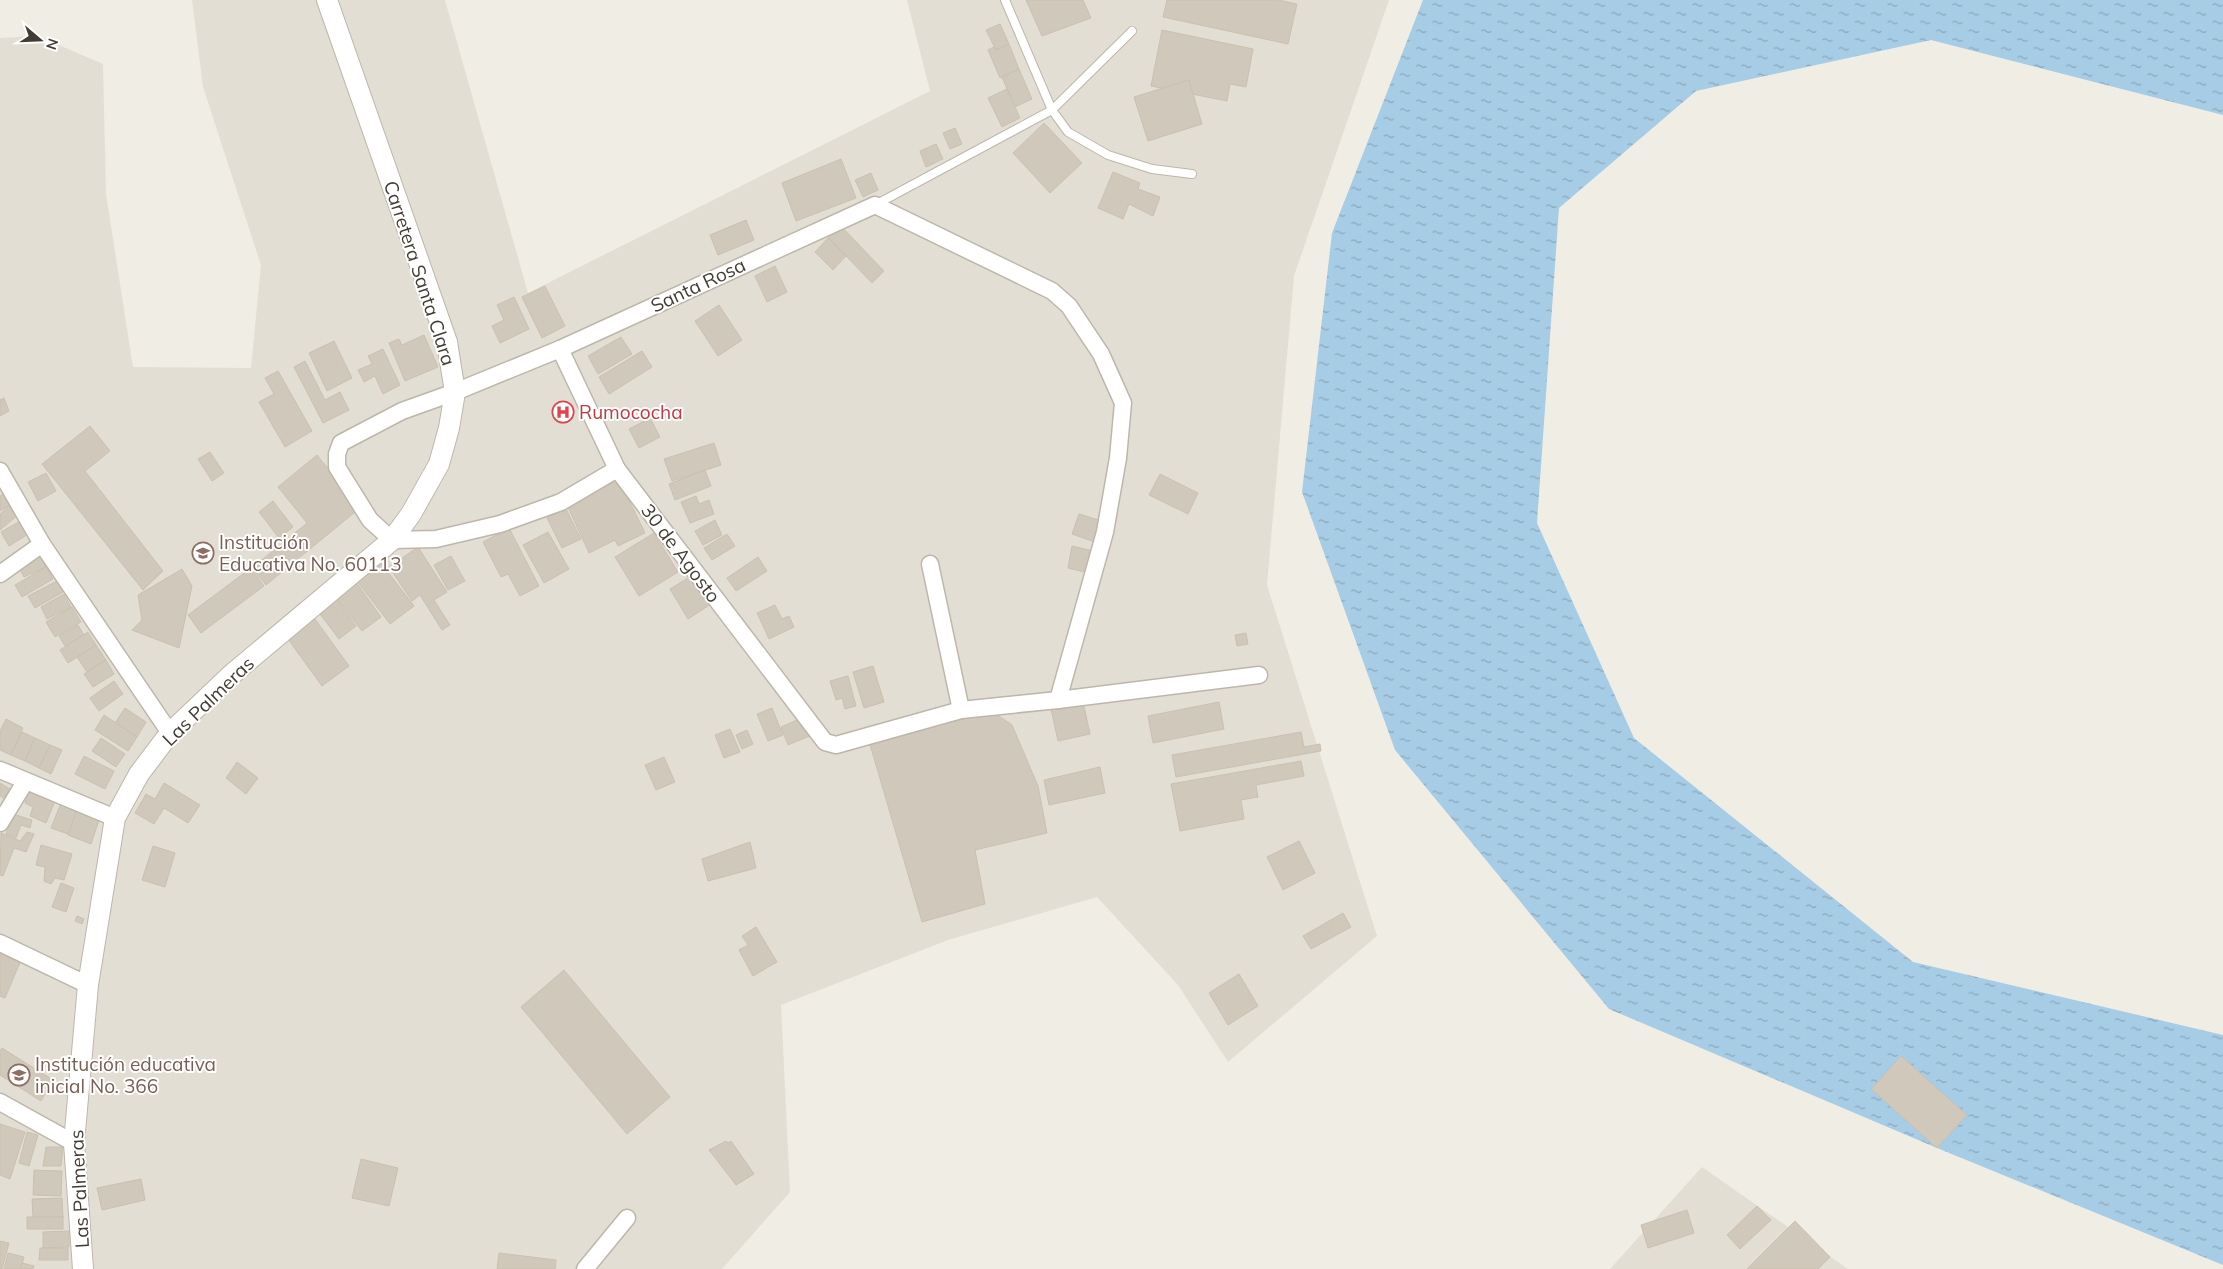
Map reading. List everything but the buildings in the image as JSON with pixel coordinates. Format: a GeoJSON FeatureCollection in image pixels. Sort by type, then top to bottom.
{"type":"FeatureCollection","features":[{"type":"Feature","properties":{"kind":"street","name":"Carretera Santa Clara"},"geometry":{"type":"LineString","coordinates":[[327,0],[440,323],[452,364],[455,392],[450,428],[439,464],[410,514],[392,540]]}},
{"type":"Feature","properties":{"kind":"street","name":"Santa Rosa"},"geometry":{"type":"LineString","coordinates":[[392,540],[370,520],[337,467],[337,454],[341,443],[402,411],[455,392],[560,349],[875,205]]}},
{"type":"Feature","properties":{"kind":"street"},"geometry":{"type":"LineString","coordinates":[[875,205],[1052,291],[1069,306],[1101,354],[1123,403],[1118,458],[1105,532],[1058,700]]}},
{"type":"Feature","properties":{"kind":"street","name":"30 de Agosto"},"geometry":{"type":"LineString","coordinates":[[560,349],[617,470],[825,742],[836,745],[961,710]]}},
{"type":"Feature","properties":{"kind":"street"},"geometry":{"type":"LineString","coordinates":[[392,540],[436,539],[500,524],[561,502],[617,470]]}},
{"type":"Feature","properties":{"kind":"street"},"geometry":{"type":"LineString","coordinates":[[0,471],[42,544],[170,733]]}},
{"type":"Feature","properties":{"kind":"street","name":"Las Palmeras"},"geometry":{"type":"LineString","coordinates":[[84,1269],[74,1143],[88,985],[114,818],[139,774],[170,733],[231,675],[392,540]]}},
{"type":"Feature","properties":{"kind":"street"},"geometry":{"type":"LineString","coordinates":[[0,574],[42,544]]}},
{"type":"Feature","properties":{"kind":"street"},"geometry":{"type":"LineString","coordinates":[[930,564],[961,710],[1259,675]]}},
{"type":"Feature","properties":{"kind":"street"},"geometry":{"type":"LineString","coordinates":[[0,770],[114,818]]}},
{"type":"Feature","properties":{"kind":"street"},"geometry":{"type":"LineString","coordinates":[[0,823],[25,782]]}},
{"type":"Feature","properties":{"kind":"street"},"geometry":{"type":"LineString","coordinates":[[0,944],[88,985]]}},
{"type":"Feature","properties":{"kind":"street"},"geometry":{"type":"LineString","coordinates":[[0,1102],[74,1143]]}},
{"type":"Feature","properties":{"kind":"street"},"geometry":{"type":"LineString","coordinates":[[585,1269],[627,1218]]}},
{"type":"Feature","properties":{"kind":"lane"},"geometry":{"type":"LineString","coordinates":[[1005,0],[1052,110],[1068,132],[1108,155],[1152,169],[1192,174]]}},
{"type":"Feature","properties":{"kind":"lane","name":"Santa Rosa"},"geometry":{"type":"LineString","coordinates":[[875,205],[1052,110],[1132,31]]}},
{"type":"Feature","properties":{"kind":"shaded area"},"geometry":{"type":"Polygon","coordinates":[[[192,0],[445,0],[528,293],[930,91],[907,0],[1389,0],[1294,276],[1267,585],[1377,936],[1228,1062],[1178,985],[1097,897],[948,940],[781,1005],[790,1192],[722,1269],[0,1269],[0,38],[38,36],[103,64],[106,194],[133,367],[251,368],[261,265],[203,87],[192,0]]]}},
{"type":"Feature","properties":{"kind":"shaded area"},"geometry":{"type":"Polygon","coordinates":[[[1702,1167],[1848,1269],[1610,1269],[1702,1167]]]}},
{"type":"Feature","properties":{"kind":"water"},"geometry":{"type":"Polygon","coordinates":[[[1423,0],[2223,0],[2223,115],[1931,40],[1696,91],[1559,208],[1537,523],[1634,738],[1913,962],[2223,1035],[2223,1265],[1937,1148],[1609,1009],[1395,750],[1302,492],[1332,233],[1423,0]]]}},
{"type":"Feature","properties":{"kind":"place","name":"Rumococha"},"geometry":{"type":"Point","coordinates":[563,412]}},
{"type":"Feature","properties":{"kind":"place","name":"Institución Educativa No. 60113"},"geometry":{"type":"Point","coordinates":[203,553]}},
{"type":"Feature","properties":{"kind":"place","name":"Institución educativa inicial No. 366"},"geometry":{"type":"Point","coordinates":[19,1075]}}]}
